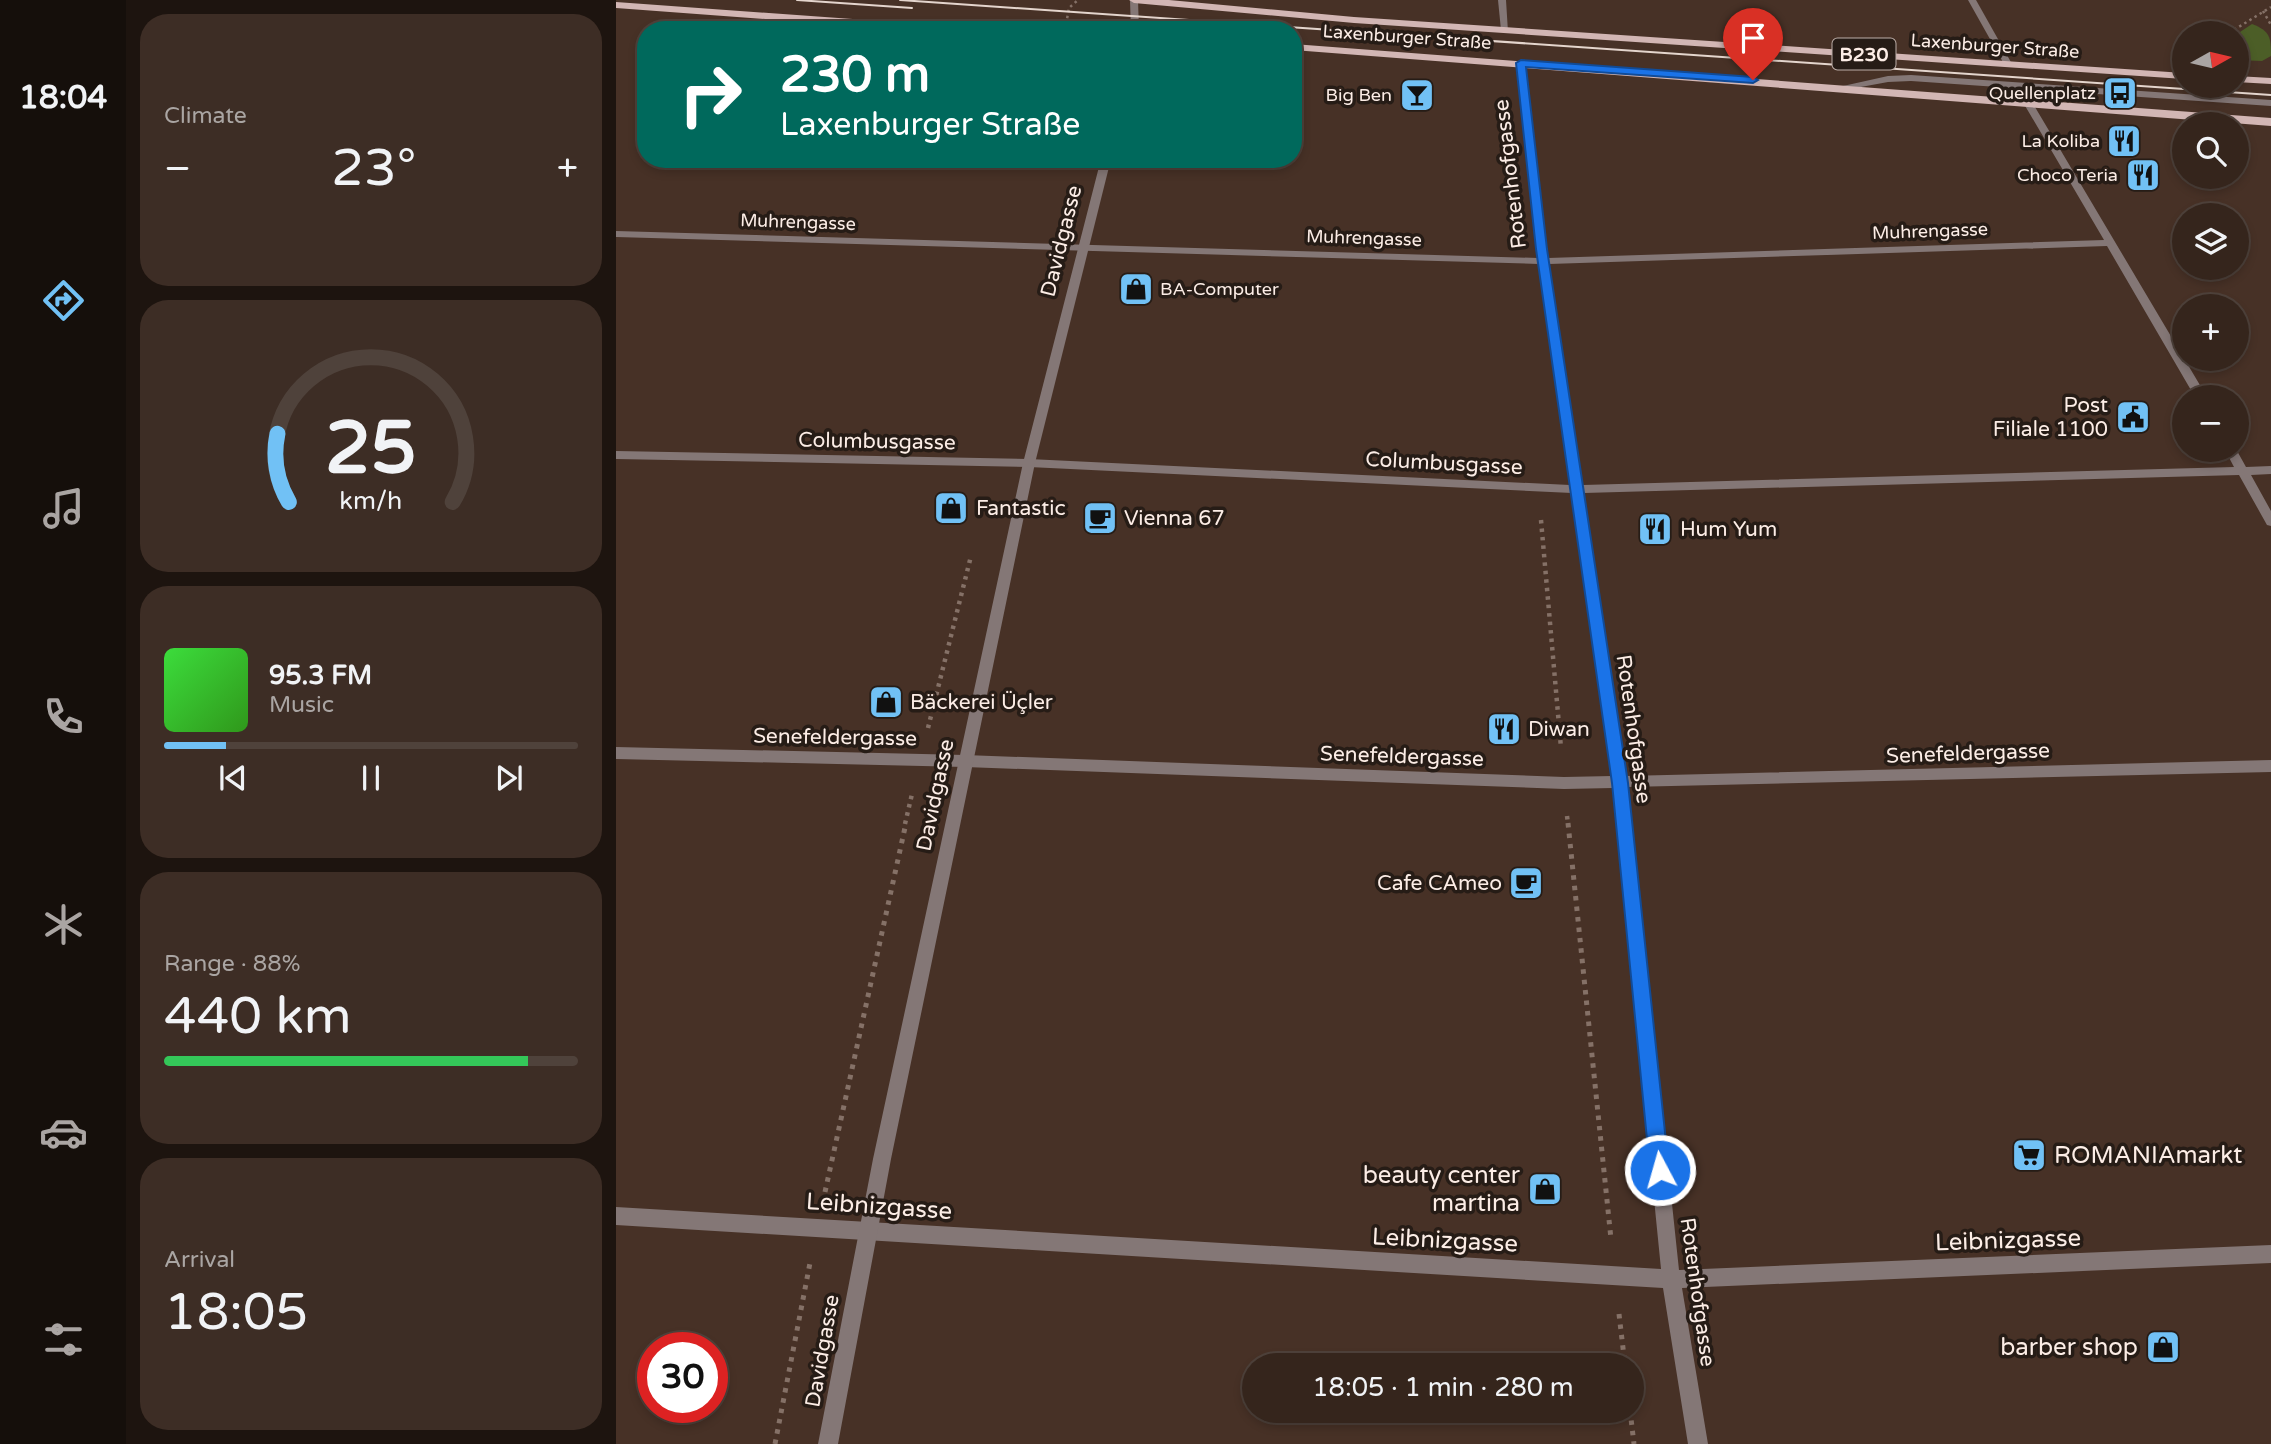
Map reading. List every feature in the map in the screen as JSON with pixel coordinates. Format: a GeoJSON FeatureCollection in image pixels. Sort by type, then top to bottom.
{"type":"FeatureCollection","features":[{"type":"Feature","properties":{"kind":"main road","name":"Laxenburger Straße"},"geometry":{"type":"LineString","coordinates":[[1134,0],[1506,30],[2172,75]]}},
{"type":"Feature","properties":{"kind":"main road"},"geometry":{"type":"LineString","coordinates":[[616,5],[839,21]]}},
{"type":"Feature","properties":{"kind":"main road","name":"Laxenburger Straße"},"geometry":{"type":"LineString","coordinates":[[1302,48],[2271,122]]}},
{"type":"Feature","properties":{"kind":"main road"},"geometry":{"type":"LineString","coordinates":[[2249,80],[2271,81]]}},
{"type":"Feature","properties":{"kind":"street"},"geometry":{"type":"LineString","coordinates":[[1134,0],[1135,21]]}},
{"type":"Feature","properties":{"kind":"street"},"geometry":{"type":"LineString","coordinates":[[1502,0],[1506,30]]}},
{"type":"Feature","properties":{"kind":"street"},"geometry":{"type":"LineString","coordinates":[[1972,0],[2008,64]]}},
{"type":"Feature","properties":{"kind":"street","name":"Rotenhofgasse"},"geometry":{"type":"LineString","coordinates":[[1521,63],[1543,261],[1620,783],[1671,1279],[1698,1444]]}},
{"type":"Feature","properties":{"kind":"street"},"geometry":{"type":"LineString","coordinates":[[1839,89],[1888,79],[1911,78],[2271,103]]}},
{"type":"Feature","properties":{"kind":"street"},"geometry":{"type":"LineString","coordinates":[[2029,104],[2194,385]]}},
{"type":"Feature","properties":{"kind":"street","name":"Davidgasse"},"geometry":{"type":"LineString","coordinates":[[828,1444],[868,1231],[1028,463],[1104,168]]}},
{"type":"Feature","properties":{"kind":"street","name":"Muhrengasse"},"geometry":{"type":"LineString","coordinates":[[616,234],[1543,261],[2112,243]]}},
{"type":"Feature","properties":{"kind":"street","name":"Columbusgasse"},"geometry":{"type":"LineString","coordinates":[[616,455],[1028,463],[1577,489],[2271,470]]}},
{"type":"Feature","properties":{"kind":"street"},"geometry":{"type":"LineString","coordinates":[[2238,462],[2271,522]]}},
{"type":"Feature","properties":{"kind":"street","name":"Senefeldergasse"},"geometry":{"type":"LineString","coordinates":[[616,753],[965,761],[1564,783],[2271,766]]}},
{"type":"Feature","properties":{"kind":"street","name":"Leibnizgasse"},"geometry":{"type":"LineString","coordinates":[[616,1216],[1671,1279],[2271,1254]]}},
{"type":"Feature","properties":{"kind":"path"},"geometry":{"type":"LineString","coordinates":[[1068,21],[1072,6],[1078,0]]}},
{"type":"Feature","properties":{"kind":"path"},"geometry":{"type":"LineString","coordinates":[[1063,5],[1072,6]]}},
{"type":"Feature","properties":{"kind":"path"},"geometry":{"type":"LineString","coordinates":[[2248,21],[2271,7]]}},
{"type":"Feature","properties":{"kind":"path"},"geometry":{"type":"LineString","coordinates":[[2263,12],[2271,25]]}},
{"type":"Feature","properties":{"kind":"path"},"geometry":{"type":"LineString","coordinates":[[1577,489],[1540,506],[1564,783],[1624,1353]]}},
{"type":"Feature","properties":{"kind":"path"},"geometry":{"type":"LineString","coordinates":[[775,1444],[817,1227],[920,760],[974,544]]}},
{"type":"Feature","properties":{"kind":"path"},"geometry":{"type":"LineString","coordinates":[[1632,1423],[1634,1444]]}},
{"type":"Feature","properties":{"kind":"green space"},"geometry":{"type":"Polygon","coordinates":[[[2252,24],[2263,29],[2271,44],[2271,56],[2262,61],[2249,60],[2249,26],[2252,24]]]}},
{"type":"Feature","properties":{"kind":"tram line"},"geometry":{"type":"LineString","coordinates":[[797,0],[912,8]]}},
{"type":"Feature","properties":{"kind":"tram line"},"geometry":{"type":"LineString","coordinates":[[900,0],[1203,21]]}},
{"type":"Feature","properties":{"kind":"tram line"},"geometry":{"type":"LineString","coordinates":[[1302,28],[2271,95]]}},
{"type":"Feature","properties":{"kind":"place","name":"Quellenplatz"},"geometry":{"type":"Point","coordinates":[2120,93]}},
{"type":"Feature","properties":{"kind":"place","name":"Big Ben"},"geometry":{"type":"Point","coordinates":[1417,95]}},
{"type":"Feature","properties":{"kind":"place","name":"La Koliba"},"geometry":{"type":"Point","coordinates":[2124,141]}},
{"type":"Feature","properties":{"kind":"place","name":"Choco Teria"},"geometry":{"type":"Point","coordinates":[2143,175]}},
{"type":"Feature","properties":{"kind":"place","name":"BA-Computer"},"geometry":{"type":"Point","coordinates":[1136,289]}},
{"type":"Feature","properties":{"kind":"place","name":"Post Filiale 1100"},"geometry":{"type":"Point","coordinates":[2133,417]}},
{"type":"Feature","properties":{"kind":"place","name":"Fantastic"},"geometry":{"type":"Point","coordinates":[951,508]}},
{"type":"Feature","properties":{"kind":"place","name":"Vienna 67"},"geometry":{"type":"Point","coordinates":[1100,518]}},
{"type":"Feature","properties":{"kind":"place","name":"Hum Yum"},"geometry":{"type":"Point","coordinates":[1655,529]}},
{"type":"Feature","properties":{"kind":"place","name":"Bäckerei Üçler"},"geometry":{"type":"Point","coordinates":[886,702]}},
{"type":"Feature","properties":{"kind":"place","name":"Diwan"},"geometry":{"type":"Point","coordinates":[1504,729]}},
{"type":"Feature","properties":{"kind":"place","name":"Cafe CAmeo"},"geometry":{"type":"Point","coordinates":[1526,883]}},
{"type":"Feature","properties":{"kind":"place","name":"ROMANIAmarkt"},"geometry":{"type":"Point","coordinates":[2029,1155]}},
{"type":"Feature","properties":{"kind":"place","name":"beauty center martina"},"geometry":{"type":"Point","coordinates":[1545,1189]}},
{"type":"Feature","properties":{"kind":"place","name":"barber shop"},"geometry":{"type":"Point","coordinates":[2163,1347]}},
{"type":"Feature","properties":{"kind":"route"},"geometry":{"type":"LineString","coordinates":[[1660,1170],[1620,783],[1542,249],[1521,63],[1753,80]]}}]}
